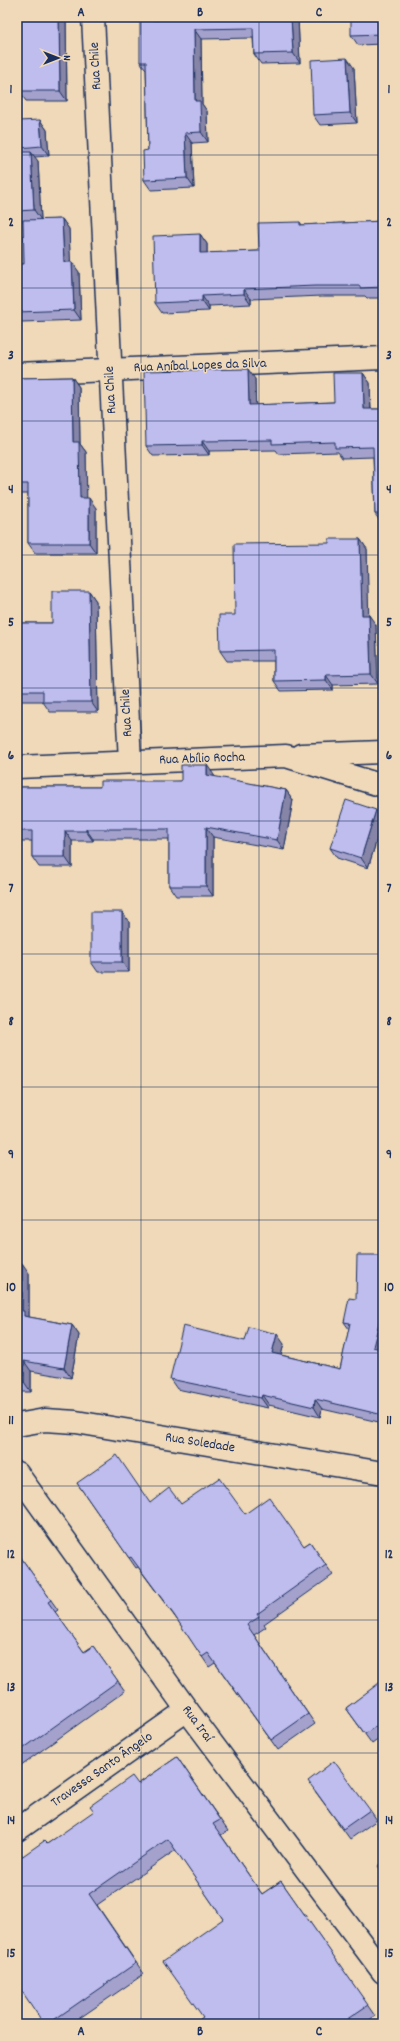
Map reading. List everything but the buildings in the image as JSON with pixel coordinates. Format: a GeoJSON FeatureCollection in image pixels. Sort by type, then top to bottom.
{"type":"FeatureCollection","features":[{"type":"Feature","properties":{"kind":"street","name":"Rua Chile"},"geometry":{"type":"LineString","coordinates":[[93,17],[130,762]]}},
{"type":"Feature","properties":{"kind":"street","name":"Rua Aníbal Lopes da Silva"},"geometry":{"type":"LineString","coordinates":[[17,374],[383,358]]}},
{"type":"Feature","properties":{"kind":"street"},"geometry":{"type":"LineString","coordinates":[[286,756],[383,752]]}},
{"type":"Feature","properties":{"kind":"street","name":"Rua Abílio Rocha"},"geometry":{"type":"LineString","coordinates":[[17,767],[286,756],[383,786]]}},
{"type":"Feature","properties":{"kind":"street","name":"Rua Soledade"},"geometry":{"type":"LineString","coordinates":[[17,1425],[45,1420],[76,1422],[383,1473]]}},
{"type":"Feature","properties":{"kind":"street","name":"Rua Iraí"},"geometry":{"type":"LineString","coordinates":[[17,1473],[187,1710],[383,1972]]}},
{"type":"Feature","properties":{"kind":"street","name":"Travessa Santo Ângelo"},"geometry":{"type":"LineString","coordinates":[[17,1830],[187,1710]]}}]}
